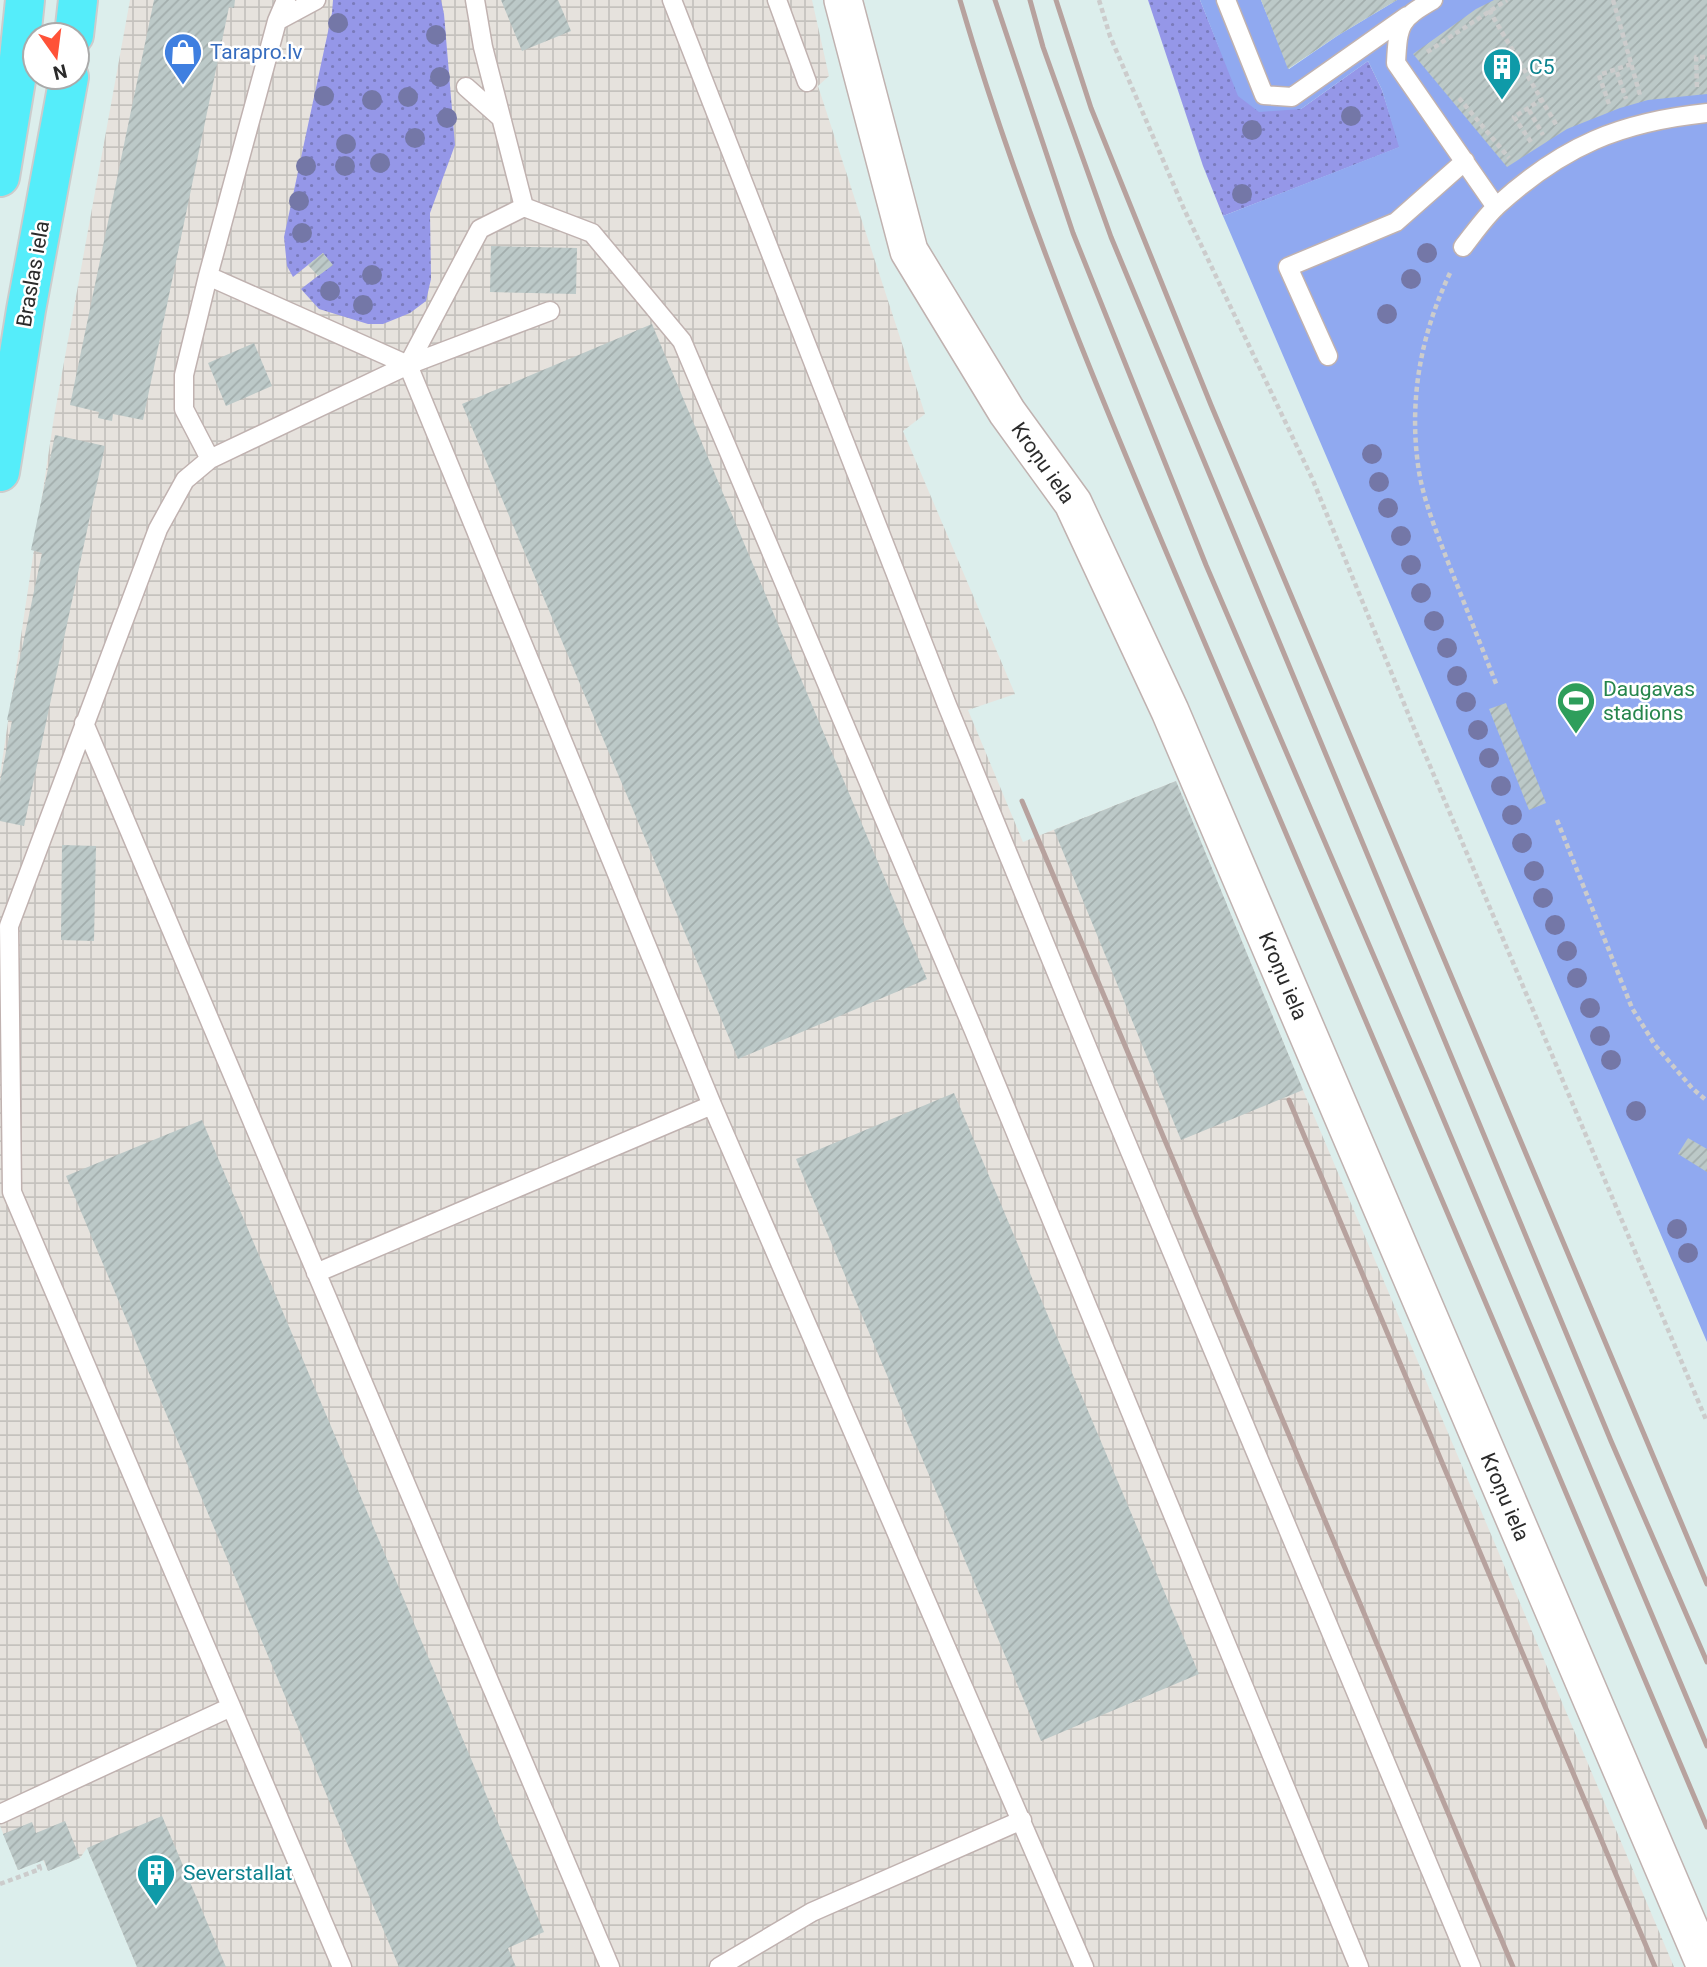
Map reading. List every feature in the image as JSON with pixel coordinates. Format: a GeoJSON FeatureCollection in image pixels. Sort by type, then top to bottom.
{"type":"FeatureCollection","features":[{"type":"Feature","properties":{"kind":"main road"},"geometry":{"type":"LineString","coordinates":[[0,177],[18,68],[25,0]]}},
{"type":"Feature","properties":{"kind":"main road"},"geometry":{"type":"LineString","coordinates":[[76,21],[78,0]]}},
{"type":"Feature","properties":{"kind":"main road","name":"Braslas iela"},"geometry":{"type":"LineString","coordinates":[[0,472],[26,310],[66,91]]}},
{"type":"Feature","properties":{"kind":"street","name":"Kroņu iela"},"geometry":{"type":"LineString","coordinates":[[843,0],[909,251],[1007,412],[1073,503],[1170,711],[1706,1967]]}},
{"type":"Feature","properties":{"kind":"lane"},"geometry":{"type":"LineString","coordinates":[[210,459],[184,409],[184,375],[277,21],[286,0]]}},
{"type":"Feature","properties":{"kind":"lane"},"geometry":{"type":"LineString","coordinates":[[277,21],[316,0]]}},
{"type":"Feature","properties":{"kind":"lane"},"geometry":{"type":"LineString","coordinates":[[475,0],[483,47],[524,207]]}},
{"type":"Feature","properties":{"kind":"lane"},"geometry":{"type":"LineString","coordinates":[[672,0],[947,705],[1119,1126],[1471,1967]]}},
{"type":"Feature","properties":{"kind":"lane"},"geometry":{"type":"LineString","coordinates":[[777,0],[807,82]]}},
{"type":"Feature","properties":{"kind":"lane"},"geometry":{"type":"LineString","coordinates":[[1226,0],[1264,95],[1292,97],[1406,16],[1433,0]]}},
{"type":"Feature","properties":{"kind":"lane"},"geometry":{"type":"LineString","coordinates":[[1406,16],[1397,40],[1396,63],[1496,206]]}},
{"type":"Feature","properties":{"kind":"lane"},"geometry":{"type":"LineString","coordinates":[[466,87],[501,118]]}},
{"type":"Feature","properties":{"kind":"lane"},"geometry":{"type":"LineString","coordinates":[[1463,247],[1496,206],[1551,162],[1576,148],[1628,127],[1667,117],[1707,113]]}},
{"type":"Feature","properties":{"kind":"lane"},"geometry":{"type":"LineString","coordinates":[[1328,356],[1288,267],[1396,222],[1465,161]]}},
{"type":"Feature","properties":{"kind":"lane"},"geometry":{"type":"LineString","coordinates":[[408,365],[480,229],[524,207],[592,233],[682,341],[974,1031],[1359,1967]]}},
{"type":"Feature","properties":{"kind":"lane"},"geometry":{"type":"LineString","coordinates":[[208,276],[408,365],[712,1105],[1084,1967]]}},
{"type":"Feature","properties":{"kind":"lane"},"geometry":{"type":"LineString","coordinates":[[342,1967],[12,1192],[9,926],[158,529],[185,480],[210,459],[408,365],[550,311]]}},
{"type":"Feature","properties":{"kind":"lane"},"geometry":{"type":"LineString","coordinates":[[84,723],[610,1967]]}},
{"type":"Feature","properties":{"kind":"lane"},"geometry":{"type":"LineString","coordinates":[[316,1273],[712,1105]]}},
{"type":"Feature","properties":{"kind":"lane"},"geometry":{"type":"LineString","coordinates":[[0,1814],[231,1707]]}},
{"type":"Feature","properties":{"kind":"lane"},"geometry":{"type":"LineString","coordinates":[[719,1967],[812,1912],[1022,1819]]}},
{"type":"Feature","properties":{"kind":"path"},"geometry":{"type":"LineString","coordinates":[[1099,0],[1110,36],[1184,209],[1312,478],[1425,754],[1707,1422]]}},
{"type":"Feature","properties":{"kind":"path"},"geometry":{"type":"LineString","coordinates":[[1423,55],[1507,0]]}},
{"type":"Feature","properties":{"kind":"path"},"geometry":{"type":"LineString","coordinates":[[1613,0],[1640,95]]}},
{"type":"Feature","properties":{"kind":"path"},"geometry":{"type":"LineString","coordinates":[[1489,10],[1558,127]]}},
{"type":"Feature","properties":{"kind":"path"},"geometry":{"type":"LineString","coordinates":[[1697,88],[1696,57],[1707,57]]}},
{"type":"Feature","properties":{"kind":"path"},"geometry":{"type":"LineString","coordinates":[[1609,105],[1599,75],[1631,64]]}},
{"type":"Feature","properties":{"kind":"path"},"geometry":{"type":"LineString","coordinates":[[1617,72],[1626,99]]}},
{"type":"Feature","properties":{"kind":"path"},"geometry":{"type":"LineString","coordinates":[[1458,96],[1510,159]]}},
{"type":"Feature","properties":{"kind":"path"},"geometry":{"type":"LineString","coordinates":[[1531,143],[1514,117],[1541,100]]}},
{"type":"Feature","properties":{"kind":"path"},"geometry":{"type":"LineString","coordinates":[[1529,110],[1543,135]]}},
{"type":"Feature","properties":{"kind":"path"},"geometry":{"type":"LineString","coordinates":[[1463,247],[1437,299],[1415,392],[1418,466],[1432,520],[1497,686]]}},
{"type":"Feature","properties":{"kind":"path"},"geometry":{"type":"LineString","coordinates":[[1557,820],[1632,1009],[1655,1045],[1692,1088],[1707,1101]]}},
{"type":"Feature","properties":{"kind":"path"},"geometry":{"type":"LineString","coordinates":[[0,1884],[40,1869],[38,1863]]}},
{"type":"Feature","properties":{"kind":"shaded area"},"geometry":{"type":"Polygon","coordinates":[[[130,0],[812,0],[829,76],[818,86],[925,414],[903,431],[1015,694],[968,710],[1023,842],[1176,781],[1303,1090],[1674,1967],[137,1967],[87,1848],[80,1858],[48,1871],[43,1860],[18,1870],[0,1826],[0,775],[54,417],[130,0]]]}},
{"type":"Feature","properties":{"kind":"shaded area"},"geometry":{"type":"Polygon","coordinates":[[[333,0],[441,0],[444,14],[455,145],[430,213],[431,279],[426,301],[410,313],[383,324],[368,324],[319,309],[301,289],[332,265],[323,253],[293,277],[287,266],[284,237],[333,0]]]}},
{"type":"Feature","properties":{"kind":"shaded area"},"geometry":{"type":"Polygon","coordinates":[[[1148,0],[1200,0],[1219,47],[1301,109],[1368,61],[1382,90],[1400,147],[1223,216],[1203,166],[1148,0]]]}},
{"type":"Feature","properties":{"kind":"shaded area","name":"Daugavas stadions"},"geometry":{"type":"Polygon","coordinates":[[[1200,0],[1261,0],[1289,69],[1397,0],[1707,0],[1707,1342],[1223,216],[1399,147],[1382,90],[1368,61],[1301,109],[1259,112],[1238,96],[1200,0]]]}},
{"type":"Feature","properties":{"kind":"building"},"geometry":{"type":"Polygon","coordinates":[[[154,0],[235,0],[234,8],[229,7],[143,420],[113,414],[112,421],[98,418],[99,412],[70,405],[154,0]]]}},
{"type":"Feature","properties":{"kind":"building"},"geometry":{"type":"Polygon","coordinates":[[[501,0],[558,0],[571,31],[522,51],[501,0]]]}},
{"type":"Feature","properties":{"kind":"building"},"geometry":{"type":"Polygon","coordinates":[[[1261,0],[1397,0],[1288,69],[1261,0]]]}},
{"type":"Feature","properties":{"kind":"building"},"geometry":{"type":"Polygon","coordinates":[[[1494,0],[1707,0],[1707,94],[1648,100],[1620,108],[1567,129],[1507,167],[1413,54],[1476,9],[1494,0]]]}},
{"type":"Feature","properties":{"kind":"building"},"geometry":{"type":"Polygon","coordinates":[[[491,246],[577,248],[576,294],[490,292],[491,246]]]}},
{"type":"Feature","properties":{"kind":"building"},"geometry":{"type":"Polygon","coordinates":[[[323,253],[333,265],[318,276],[308,265],[323,253]]]}},
{"type":"Feature","properties":{"kind":"building"},"geometry":{"type":"Polygon","coordinates":[[[652,324],[927,979],[738,1059],[462,404],[652,324]]]}},
{"type":"Feature","properties":{"kind":"building"},"geometry":{"type":"Polygon","coordinates":[[[254,343],[272,386],[226,406],[208,363],[254,343]]]}},
{"type":"Feature","properties":{"kind":"building"},"geometry":{"type":"Polygon","coordinates":[[[55,435],[105,446],[24,826],[0,821],[0,782],[12,721],[7,720],[42,553],[31,550],[55,435]]]}},
{"type":"Feature","properties":{"kind":"building"},"geometry":{"type":"Polygon","coordinates":[[[1506,703],[1546,803],[1529,810],[1489,709],[1506,703]]]}},
{"type":"Feature","properties":{"kind":"building"},"geometry":{"type":"Polygon","coordinates":[[[1176,781],[1303,1090],[1181,1140],[1054,830],[1176,781]]]}},
{"type":"Feature","properties":{"kind":"building"},"geometry":{"type":"Polygon","coordinates":[[[62,845],[96,846],[94,941],[61,940],[62,845]]]}},
{"type":"Feature","properties":{"kind":"building"},"geometry":{"type":"Polygon","coordinates":[[[954,1093],[1199,1674],[1041,1741],[796,1159],[954,1093]]]}},
{"type":"Feature","properties":{"kind":"building"},"geometry":{"type":"Polygon","coordinates":[[[202,1120],[544,1932],[508,1948],[516,1967],[399,1967],[66,1176],[202,1120]]]}},
{"type":"Feature","properties":{"kind":"building"},"geometry":{"type":"Polygon","coordinates":[[[1688,1138],[1707,1149],[1707,1172],[1678,1154],[1688,1138]]]}},
{"type":"Feature","properties":{"kind":"building","name":"Severstallat"},"geometry":{"type":"Polygon","coordinates":[[[162,1816],[226,1967],[137,1967],[87,1848],[162,1816]]]}},
{"type":"Feature","properties":{"kind":"building"},"geometry":{"type":"Polygon","coordinates":[[[65,1821],[80,1858],[48,1871],[44,1860],[18,1870],[3,1834],[32,1822],[36,1833],[65,1821]]]}},
{"type":"Feature","properties":{"kind":"railway"},"geometry":{"type":"LineString","coordinates":[[960,0],[1022,191],[1094,379],[1707,1827]]}},
{"type":"Feature","properties":{"kind":"railway"},"geometry":{"type":"LineString","coordinates":[[995,0],[1073,233],[1206,565],[1427,1080],[1707,1746]]}},
{"type":"Feature","properties":{"kind":"railway"},"geometry":{"type":"LineString","coordinates":[[1030,0],[1043,47],[1111,237],[1611,1441],[1707,1662]]}},
{"type":"Feature","properties":{"kind":"railway"},"geometry":{"type":"LineString","coordinates":[[1056,0],[1091,108],[1211,405],[1707,1584]]}},
{"type":"Feature","properties":{"kind":"railway"},"geometry":{"type":"LineString","coordinates":[[1022,801],[1513,1967]]}},
{"type":"Feature","properties":{"kind":"railway"},"geometry":{"type":"LineString","coordinates":[[1289,1100],[1655,1967]]}},
{"type":"Feature","properties":{"kind":"place","name":"Tarapro.lv"},"geometry":{"type":"Point","coordinates":[183,86]}},
{"type":"Feature","properties":{"kind":"place","name":"C5"},"geometry":{"type":"Point","coordinates":[1502,101]}},
{"type":"Feature","properties":{"kind":"place","name":"Daugavas stadions"},"geometry":{"type":"Point","coordinates":[1576,735]}},
{"type":"Feature","properties":{"kind":"place","name":"Severstallat"},"geometry":{"type":"Point","coordinates":[156,1907]}}]}
